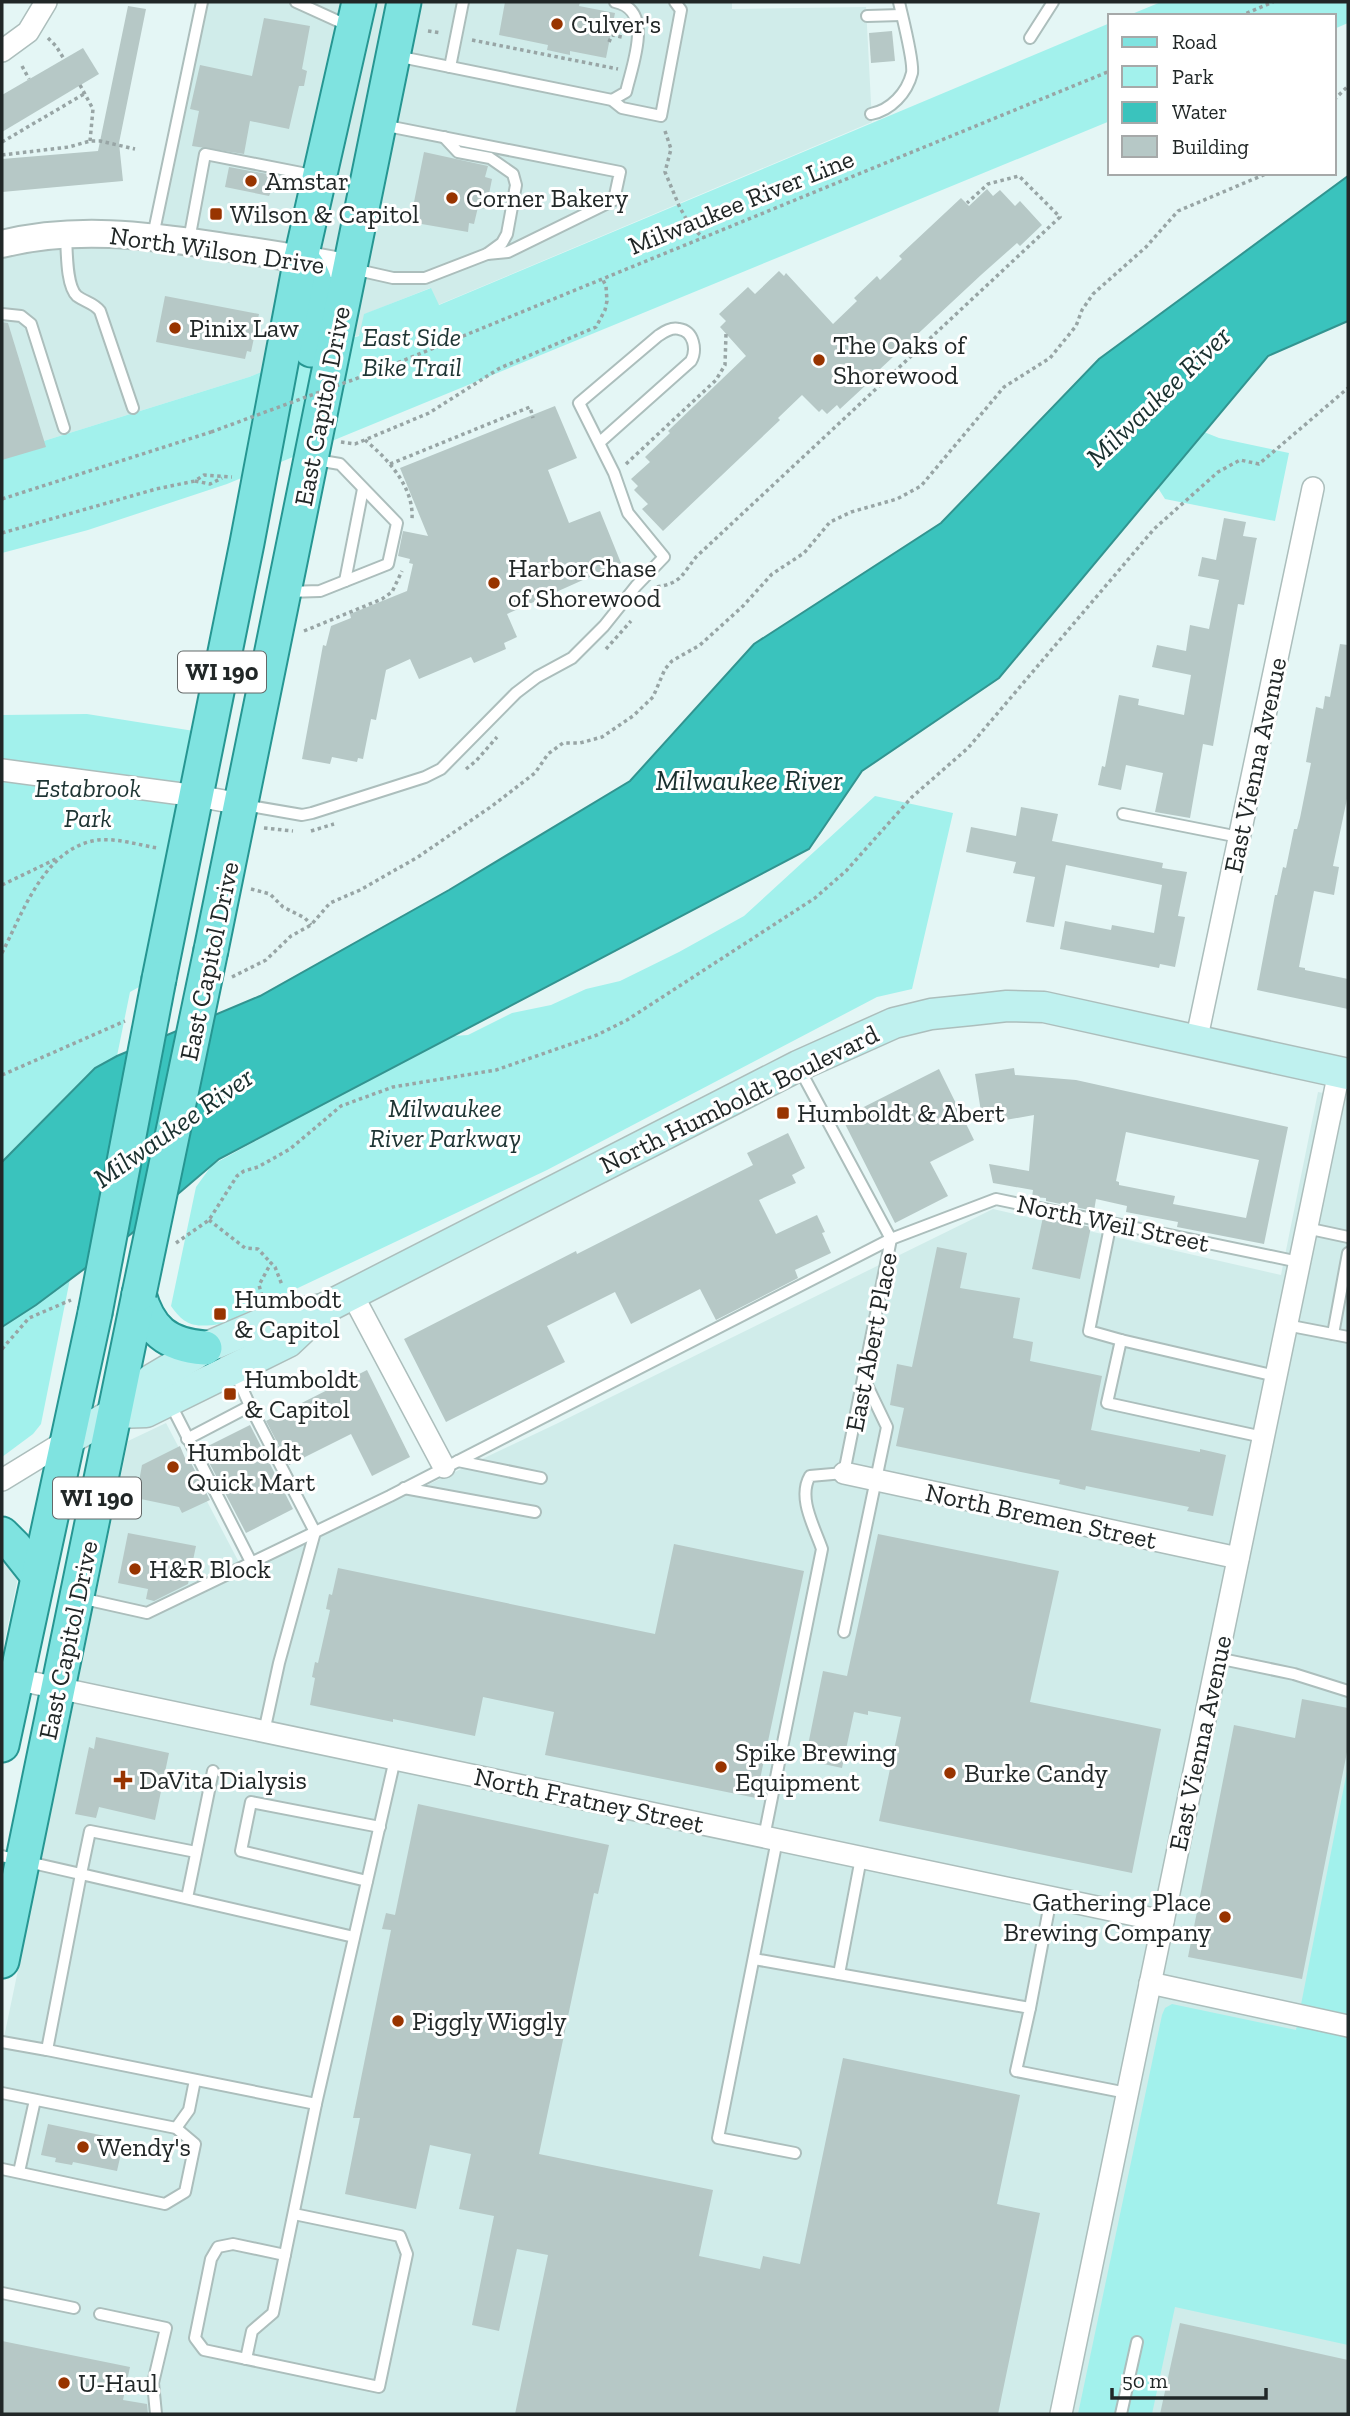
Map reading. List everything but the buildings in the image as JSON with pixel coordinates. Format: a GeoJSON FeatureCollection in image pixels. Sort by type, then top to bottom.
{"type":"FeatureCollection","features":[{"type":"Feature","properties":{"kind":"main road"},"geometry":{"type":"LineString","coordinates":[[380,2],[378,32],[384,46],[393,56]]}},
{"type":"Feature","properties":{"kind":"main road","name":"East Capitol Drive"},"geometry":{"type":"LineString","coordinates":[[2,1961],[12,1858],[58,1688],[404,2]]}},
{"type":"Feature","properties":{"kind":"main road","name":"East Capitol Drive"},"geometry":{"type":"LineString","coordinates":[[2,1745],[69,1438],[85,1305],[159,979],[197,796],[249,477],[354,25]]}},
{"type":"Feature","properties":{"kind":"main road"},"geometry":{"type":"LineString","coordinates":[[350,268],[340,254],[337,239],[353,141],[354,25]]}},
{"type":"Feature","properties":{"kind":"main road"},"geometry":{"type":"LineString","coordinates":[[249,477],[269,519],[261,566],[263,580],[271,589],[286,583],[286,473],[318,303],[316,281],[301,258]]}},
{"type":"Feature","properties":{"kind":"main road","name":"North Humboldt Boulevard"},"geometry":{"type":"LineString","coordinates":[[114,1413],[146,1412],[288,1342],[323,1309],[797,1066],[894,1023],[931,1014],[1007,1006],[1044,1007],[1343,1073]]}},
{"type":"Feature","properties":{"kind":"main road"},"geometry":{"type":"LineString","coordinates":[[139,1294],[145,1315],[157,1330],[180,1344],[205,1348]]}},
{"type":"Feature","properties":{"kind":"main road","name":"North Humboldt Boulevard"},"geometry":{"type":"LineString","coordinates":[[69,1438],[114,1413],[151,1380],[205,1348],[282,1315],[323,1309]]}},
{"type":"Feature","properties":{"kind":"main road"},"geometry":{"type":"LineString","coordinates":[[2,1534],[38,1576]]}},
{"type":"Feature","properties":{"kind":"street"},"geometry":{"type":"LineString","coordinates":[[2,51],[28,32],[46,2]]}},
{"type":"Feature","properties":{"kind":"street","name":"North Wilson Drive"},"geometry":{"type":"LineString","coordinates":[[2,244],[66,234],[153,236],[350,268]]}},
{"type":"Feature","properties":{"kind":"street","name":"East Vienna Avenue"},"geometry":{"type":"LineString","coordinates":[[1196,1042],[1313,488]]}},
{"type":"Feature","properties":{"kind":"street"},"geometry":{"type":"LineString","coordinates":[[2,769],[241,804]]}},
{"type":"Feature","properties":{"kind":"street","name":"East Vienna Avenue"},"geometry":{"type":"LineString","coordinates":[[1061,2414],[1306,1228],[1343,1073]]}},
{"type":"Feature","properties":{"kind":"street"},"geometry":{"type":"LineString","coordinates":[[352,1294],[451,1464]]}},
{"type":"Feature","properties":{"kind":"street","name":"North Humboldt Boulevard"},"geometry":{"type":"LineString","coordinates":[[2,1480],[69,1438]]}},
{"type":"Feature","properties":{"kind":"street","name":"North Bremen Street"},"geometry":{"type":"LineString","coordinates":[[844,1473],[1238,1558]]}},
{"type":"Feature","properties":{"kind":"street","name":"North Fratney Street"},"geometry":{"type":"LineString","coordinates":[[15,1679],[1163,1921]]}},
{"type":"Feature","properties":{"kind":"street"},"geometry":{"type":"LineString","coordinates":[[1150,1983],[1348,2026]]}},
{"type":"Feature","properties":{"kind":"lane"},"geometry":{"type":"LineString","coordinates":[[153,236],[202,2]]}},
{"type":"Feature","properties":{"kind":"lane"},"geometry":{"type":"LineString","coordinates":[[296,2],[354,25]]}},
{"type":"Feature","properties":{"kind":"lane"},"geometry":{"type":"LineString","coordinates":[[450,67],[463,2]]}},
{"type":"Feature","properties":{"kind":"lane"},"geometry":{"type":"LineString","coordinates":[[612,100],[626,92],[640,26],[633,10],[615,2]]}},
{"type":"Feature","properties":{"kind":"lane"},"geometry":{"type":"LineString","coordinates":[[393,56],[612,100],[622,108],[662,116],[681,10],[675,2]]}},
{"type":"Feature","properties":{"kind":"lane"},"geometry":{"type":"LineString","coordinates":[[872,114],[886,111],[902,95],[912,71],[899,2]]}},
{"type":"Feature","properties":{"kind":"lane"},"geometry":{"type":"LineString","coordinates":[[1030,38],[1053,2]]}},
{"type":"Feature","properties":{"kind":"lane"},"geometry":{"type":"LineString","coordinates":[[867,16],[901,15]]}},
{"type":"Feature","properties":{"kind":"lane"},"geometry":{"type":"LineString","coordinates":[[379,124],[620,172],[614,200],[508,252],[487,254]]}},
{"type":"Feature","properties":{"kind":"lane"},"geometry":{"type":"LineString","coordinates":[[350,268],[393,278],[425,278],[487,254],[502,243],[507,234],[516,185],[513,174],[490,158],[458,152],[444,137]]}},
{"type":"Feature","properties":{"kind":"lane"},"geometry":{"type":"LineString","coordinates":[[188,241],[205,154],[320,177]]}},
{"type":"Feature","properties":{"kind":"lane"},"geometry":{"type":"LineString","coordinates":[[66,234],[70,281],[74,292],[100,311],[132,408]]}},
{"type":"Feature","properties":{"kind":"lane"},"geometry":{"type":"LineString","coordinates":[[2,314],[21,316],[31,324],[64,428]]}},
{"type":"Feature","properties":{"kind":"lane"},"geometry":{"type":"LineString","coordinates":[[241,804],[302,815],[327,810],[425,777],[454,758],[516,693],[537,677],[572,658],[590,641],[664,557],[628,513],[600,442],[579,403],[657,336],[670,329],[684,330],[695,348],[691,361],[600,442]]}},
{"type":"Feature","properties":{"kind":"lane"},"geometry":{"type":"LineString","coordinates":[[286,583],[320,591],[388,564],[397,523],[340,464],[311,460]]}},
{"type":"Feature","properties":{"kind":"lane"},"geometry":{"type":"LineString","coordinates":[[345,580],[363,489]]}},
{"type":"Feature","properties":{"kind":"lane"},"geometry":{"type":"LineString","coordinates":[[1123,814],[1239,837]]}},
{"type":"Feature","properties":{"kind":"lane","name":"East Abert Place"},"geometry":{"type":"LineString","coordinates":[[797,1066],[891,1239],[844,1473]]}},
{"type":"Feature","properties":{"kind":"lane","name":"North Weil Street"},"geometry":{"type":"LineString","coordinates":[[77,1598],[147,1613],[404,1488],[891,1239],[996,1199],[1299,1262]]}},
{"type":"Feature","properties":{"kind":"lane"},"geometry":{"type":"LineString","coordinates":[[1111,1222],[1089,1331],[1276,1376]]}},
{"type":"Feature","properties":{"kind":"lane"},"geometry":{"type":"LineString","coordinates":[[1306,1228],[1348,1237]]}},
{"type":"Feature","properties":{"kind":"lane"},"geometry":{"type":"LineString","coordinates":[[1333,1334],[1348,1253]]}},
{"type":"Feature","properties":{"kind":"lane"},"geometry":{"type":"LineString","coordinates":[[1286,1325],[1348,1337]]}},
{"type":"Feature","properties":{"kind":"lane"},"geometry":{"type":"LineString","coordinates":[[1121,1340],[1107,1404],[1263,1437]]}},
{"type":"Feature","properties":{"kind":"lane"},"geometry":{"type":"LineString","coordinates":[[233,1369],[315,1532],[279,1663],[264,1731]]}},
{"type":"Feature","properties":{"kind":"lane"},"geometry":{"type":"LineString","coordinates":[[844,1632],[887,1427],[863,1378]]}},
{"type":"Feature","properties":{"kind":"lane"},"geometry":{"type":"LineString","coordinates":[[169,1401],[251,1562]]}},
{"type":"Feature","properties":{"kind":"lane"},"geometry":{"type":"LineString","coordinates":[[187,1439],[250,1406]]}},
{"type":"Feature","properties":{"kind":"lane"},"geometry":{"type":"LineString","coordinates":[[451,1464],[541,1478]]}},
{"type":"Feature","properties":{"kind":"lane"},"geometry":{"type":"LineString","coordinates":[[795,2153],[718,2138],[754,1959],[771,1838],[822,1549],[807,1507],[805,1485],[810,1476],[844,1473]]}},
{"type":"Feature","properties":{"kind":"lane"},"geometry":{"type":"LineString","coordinates":[[404,1488],[535,1512]]}},
{"type":"Feature","properties":{"kind":"lane"},"geometry":{"type":"LineString","coordinates":[[1217,1658],[1294,1674],[1348,1690]]}},
{"type":"Feature","properties":{"kind":"lane"},"geometry":{"type":"LineString","coordinates":[[246,2359],[252,2331],[273,2313],[316,2104],[396,1759]]}},
{"type":"Feature","properties":{"kind":"lane"},"geometry":{"type":"LineString","coordinates":[[187,1898],[213,1771]]}},
{"type":"Feature","properties":{"kind":"lane"},"geometry":{"type":"LineString","coordinates":[[367,1881],[242,1851],[251,1802],[380,1827]]}},
{"type":"Feature","properties":{"kind":"lane"},"geometry":{"type":"LineString","coordinates":[[47,2050],[90,1830],[196,1852]]}},
{"type":"Feature","properties":{"kind":"lane"},"geometry":{"type":"LineString","coordinates":[[12,1858],[354,1937]]}},
{"type":"Feature","properties":{"kind":"lane"},"geometry":{"type":"LineString","coordinates":[[839,1974],[861,1858]]}},
{"type":"Feature","properties":{"kind":"lane"},"geometry":{"type":"LineString","coordinates":[[1051,1898],[1016,2071],[1127,2093]]}},
{"type":"Feature","properties":{"kind":"lane"},"geometry":{"type":"LineString","coordinates":[[754,1959],[1030,2008]]}},
{"type":"Feature","properties":{"kind":"lane"},"geometry":{"type":"LineString","coordinates":[[2,2042],[316,2104]]}},
{"type":"Feature","properties":{"kind":"lane"},"geometry":{"type":"LineString","coordinates":[[176,2128],[189,2110],[195,2080]]}},
{"type":"Feature","properties":{"kind":"lane"},"geometry":{"type":"LineString","coordinates":[[2,2093],[176,2128],[195,2144],[185,2192],[165,2204],[2,2169]]}},
{"type":"Feature","properties":{"kind":"lane"},"geometry":{"type":"LineString","coordinates":[[19,2172],[35,2100]]}},
{"type":"Feature","properties":{"kind":"lane"},"geometry":{"type":"LineString","coordinates":[[285,2255],[233,2244],[218,2247],[211,2259],[195,2338],[204,2350],[379,2386],[407,2254],[400,2236],[294,2214]]}},
{"type":"Feature","properties":{"kind":"lane"},"geometry":{"type":"LineString","coordinates":[[2,2293],[74,2308]]}},
{"type":"Feature","properties":{"kind":"lane"},"geometry":{"type":"LineString","coordinates":[[100,2314],[166,2328],[153,2383],[156,2414]]}},
{"type":"Feature","properties":{"kind":"lane"},"geometry":{"type":"LineString","coordinates":[[1121,2414],[1137,2342]]}},
{"type":"Feature","properties":{"kind":"path"},"geometry":{"type":"LineString","coordinates":[[1245,14],[1273,2]]}},
{"type":"Feature","properties":{"kind":"path"},"geometry":{"type":"LineString","coordinates":[[471,32],[470,40],[631,72]]}},
{"type":"Feature","properties":{"kind":"path"},"geometry":{"type":"LineString","coordinates":[[609,42],[611,43],[612,35],[631,39]]}},
{"type":"Feature","properties":{"kind":"path"},"geometry":{"type":"LineString","coordinates":[[48,38],[64,59]]}},
{"type":"Feature","properties":{"kind":"path"},"geometry":{"type":"LineString","coordinates":[[22,66],[29,79]]}},
{"type":"Feature","properties":{"kind":"path","name":"Milwaukee River Line"},"geometry":{"type":"LineString","coordinates":[[2,499],[211,432],[385,368],[1108,72]]}},
{"type":"Feature","properties":{"kind":"path"},"geometry":{"type":"LineString","coordinates":[[80,85],[93,109],[90,141]]}},
{"type":"Feature","properties":{"kind":"path"},"geometry":{"type":"LineString","coordinates":[[2,142],[85,94]]}},
{"type":"Feature","properties":{"kind":"path"},"geometry":{"type":"LineString","coordinates":[[662,116],[671,149],[666,172],[691,228],[704,238]]}},
{"type":"Feature","properties":{"kind":"path"},"geometry":{"type":"LineString","coordinates":[[2,155],[69,147],[90,141],[135,149]]}},
{"type":"Feature","properties":{"kind":"path"},"geometry":{"type":"LineString","coordinates":[[249,888],[270,894],[283,907],[305,918],[311,925],[330,903],[418,857],[492,806],[535,773],[548,754],[564,743],[580,743],[602,737],[633,716],[653,696],[665,669],[672,661],[701,645],[743,606],[772,574],[804,553],[830,522],[851,512],[897,499],[921,486],[1004,387],[1050,358],[1076,326],[1093,293],[1146,247],[1178,211],[1263,175]]}},
{"type":"Feature","properties":{"kind":"path"},"geometry":{"type":"LineString","coordinates":[[657,588],[672,585],[681,579],[696,557],[1060,217],[1019,176],[988,184],[967,203]]}},
{"type":"Feature","properties":{"kind":"path"},"geometry":{"type":"LineString","coordinates":[[341,442],[355,443],[429,413],[500,368],[596,327],[607,301],[607,286],[603,280]]}},
{"type":"Feature","properties":{"kind":"path"},"geometry":{"type":"LineString","coordinates":[[624,466],[716,380],[725,365],[726,334]]}},
{"type":"Feature","properties":{"kind":"path"},"geometry":{"type":"LineString","coordinates":[[167,1249],[209,1220],[237,1176],[290,1149],[341,1106],[393,1087],[496,1070],[597,1035],[626,1020],[815,898],[846,871],[912,797],[968,748],[1154,529],[1218,472],[1240,460],[1259,464],[1348,388]]}},
{"type":"Feature","properties":{"kind":"path"},"geometry":{"type":"LineString","coordinates":[[390,464],[530,407],[533,418]]}},
{"type":"Feature","properties":{"kind":"path"},"geometry":{"type":"LineString","coordinates":[[2,533],[156,489],[195,481],[210,474],[249,477]]}},
{"type":"Feature","properties":{"kind":"path"},"geometry":{"type":"LineString","coordinates":[[195,481],[210,484],[223,477]]}},
{"type":"Feature","properties":{"kind":"path"},"geometry":{"type":"LineString","coordinates":[[603,652],[633,617]]}},
{"type":"Feature","properties":{"kind":"path"},"geometry":{"type":"LineString","coordinates":[[460,773],[476,761],[500,734]]}},
{"type":"Feature","properties":{"kind":"path"},"geometry":{"type":"LineString","coordinates":[[307,831],[339,822]]}},
{"type":"Feature","properties":{"kind":"path"},"geometry":{"type":"LineString","coordinates":[[264,828],[299,832]]}},
{"type":"Feature","properties":{"kind":"path"},"geometry":{"type":"LineString","coordinates":[[2,885],[81,845],[98,840],[164,850]]}},
{"type":"Feature","properties":{"kind":"path"},"geometry":{"type":"LineString","coordinates":[[2,953],[33,891],[60,857]]}},
{"type":"Feature","properties":{"kind":"path"},"geometry":{"type":"LineString","coordinates":[[209,1220],[245,1248],[258,1250],[275,1267],[282,1285]]}},
{"type":"Feature","properties":{"kind":"path"},"geometry":{"type":"LineString","coordinates":[[262,1296],[259,1285],[271,1263]]}},
{"type":"Feature","properties":{"kind":"path"},"geometry":{"type":"LineString","coordinates":[[2,1349],[29,1318],[85,1305]]}},
{"type":"Feature","properties":{"kind":"shaded area"},"geometry":{"type":"Polygon","coordinates":[[[202,2],[732,2],[732,9],[866,7],[872,122],[438,305],[430,288],[365,314],[360,335],[249,377],[2,454],[2,244],[153,236],[202,2]]]}},
{"type":"Feature","properties":{"kind":"shaded area"},"geometry":{"type":"Polygon","coordinates":[[[1318,1092],[1348,1098],[1348,2414],[2,2414],[2,2047],[128,1441],[166,1423],[244,1572],[556,1424],[993,1209],[1281,1275],[1318,1092]]]}},
{"type":"Feature","properties":{"kind":"shaded area"},"geometry":{"type":"Polygon","coordinates":[[[2,1545],[17,1568],[18,1577],[2,1653],[2,1545]]]}},
{"type":"Feature","properties":{"kind":"green space"},"geometry":{"type":"Polygon","coordinates":[[[1161,2],[1348,2],[1348,23],[1336,28],[1336,14],[1132,14],[1161,2]]]}},
{"type":"Feature","properties":{"kind":"green space","name":"East Side Bike Trail"},"geometry":{"type":"Polygon","coordinates":[[[1108,24],[1108,122],[227,484],[88,530],[2,553],[2,454],[249,377],[334,343],[359,336],[364,314],[431,288],[439,305],[1108,24]]]}},
{"type":"Feature","properties":{"kind":"green space"},"geometry":{"type":"Polygon","coordinates":[[[1204,432],[1219,438],[1289,453],[1275,521],[1165,499],[1158,488],[1204,432]]]}},
{"type":"Feature","properties":{"kind":"green space","name":"Estabrook Park"},"geometry":{"type":"Polygon","coordinates":[[[87,714],[194,731],[139,987],[130,992],[117,1056],[95,1068],[2,1162],[2,715],[87,714]]]}},
{"type":"Feature","properties":{"kind":"green space","name":"Milwaukee River Parkway"},"geometry":{"type":"Polygon","coordinates":[[[875,796],[953,813],[912,989],[877,997],[547,1170],[222,1324],[193,1324],[176,1313],[171,1306],[196,1187],[212,1165],[323,1104],[423,1038],[468,1035],[512,1013],[551,1005],[586,989],[620,981],[744,916],[875,796]]]}},
{"type":"Feature","properties":{"kind":"green space"},"geometry":{"type":"Polygon","coordinates":[[[70,1279],[41,1424],[33,1434],[2,1457],[2,1327],[70,1279]]]}},
{"type":"Feature","properties":{"kind":"green space"},"geometry":{"type":"Polygon","coordinates":[[[1348,1766],[1348,2345],[1175,2307],[1152,2414],[1078,2414],[1162,2015],[1165,2008],[1172,2004],[1296,2030],[1348,1766]]]}},
{"type":"Feature","properties":{"kind":"water","name":"Milwaukee River"},"geometry":{"type":"Polygon","coordinates":[[[1348,176],[1348,321],[1268,356],[999,678],[862,771],[809,849],[219,1159],[131,1234],[2,1327],[2,1162],[95,1068],[117,1056],[260,996],[449,890],[630,781],[754,644],[941,523],[1099,359],[1348,176]]]}},
{"type":"Feature","properties":{"kind":"place","name":"Culver's"},"geometry":{"type":"Point","coordinates":[557,24]}},
{"type":"Feature","properties":{"kind":"place","name":"Amstar"},"geometry":{"type":"Point","coordinates":[251,181]}},
{"type":"Feature","properties":{"kind":"place","name":"Corner Bakery"},"geometry":{"type":"Point","coordinates":[452,198]}},
{"type":"Feature","properties":{"kind":"place","name":"Wilson & Capitol"},"geometry":{"type":"Point","coordinates":[216,214]}},
{"type":"Feature","properties":{"kind":"place","name":"Pinix Law"},"geometry":{"type":"Point","coordinates":[175,328]}},
{"type":"Feature","properties":{"kind":"place","name":"The Oaks of Shorewood"},"geometry":{"type":"Point","coordinates":[819,360]}},
{"type":"Feature","properties":{"kind":"place","name":"HarborChase of Shorewood"},"geometry":{"type":"Point","coordinates":[494,583]}},
{"type":"Feature","properties":{"kind":"place","name":"Humboldt & Abert"},"geometry":{"type":"Point","coordinates":[783,1113]}},
{"type":"Feature","properties":{"kind":"place","name":"Humbodt & Capitol"},"geometry":{"type":"Point","coordinates":[220,1314]}},
{"type":"Feature","properties":{"kind":"place","name":"Humboldt & Capitol"},"geometry":{"type":"Point","coordinates":[230,1394]}},
{"type":"Feature","properties":{"kind":"place","name":"Humboldt Quick Mart"},"geometry":{"type":"Point","coordinates":[173,1467]}},
{"type":"Feature","properties":{"kind":"place","name":"H&R Block"},"geometry":{"type":"Point","coordinates":[135,1569]}},
{"type":"Feature","properties":{"kind":"place","name":"Spike Brewing Equipment"},"geometry":{"type":"Point","coordinates":[721,1767]}},
{"type":"Feature","properties":{"kind":"place","name":"Burke Candy"},"geometry":{"type":"Point","coordinates":[950,1773]}},
{"type":"Feature","properties":{"kind":"place","name":"DaVita Dialysis"},"geometry":{"type":"Point","coordinates":[123,1780]}},
{"type":"Feature","properties":{"kind":"place","name":"Gathering Place Brewing Company"},"geometry":{"type":"Point","coordinates":[1225,1917]}},
{"type":"Feature","properties":{"kind":"place","name":"Piggly Wiggly"},"geometry":{"type":"Point","coordinates":[398,2021]}},
{"type":"Feature","properties":{"kind":"place","name":"Wendy's"},"geometry":{"type":"Point","coordinates":[83,2147]}},
{"type":"Feature","properties":{"kind":"place","name":"U-Haul"},"geometry":{"type":"Point","coordinates":[64,2383]}}]}
